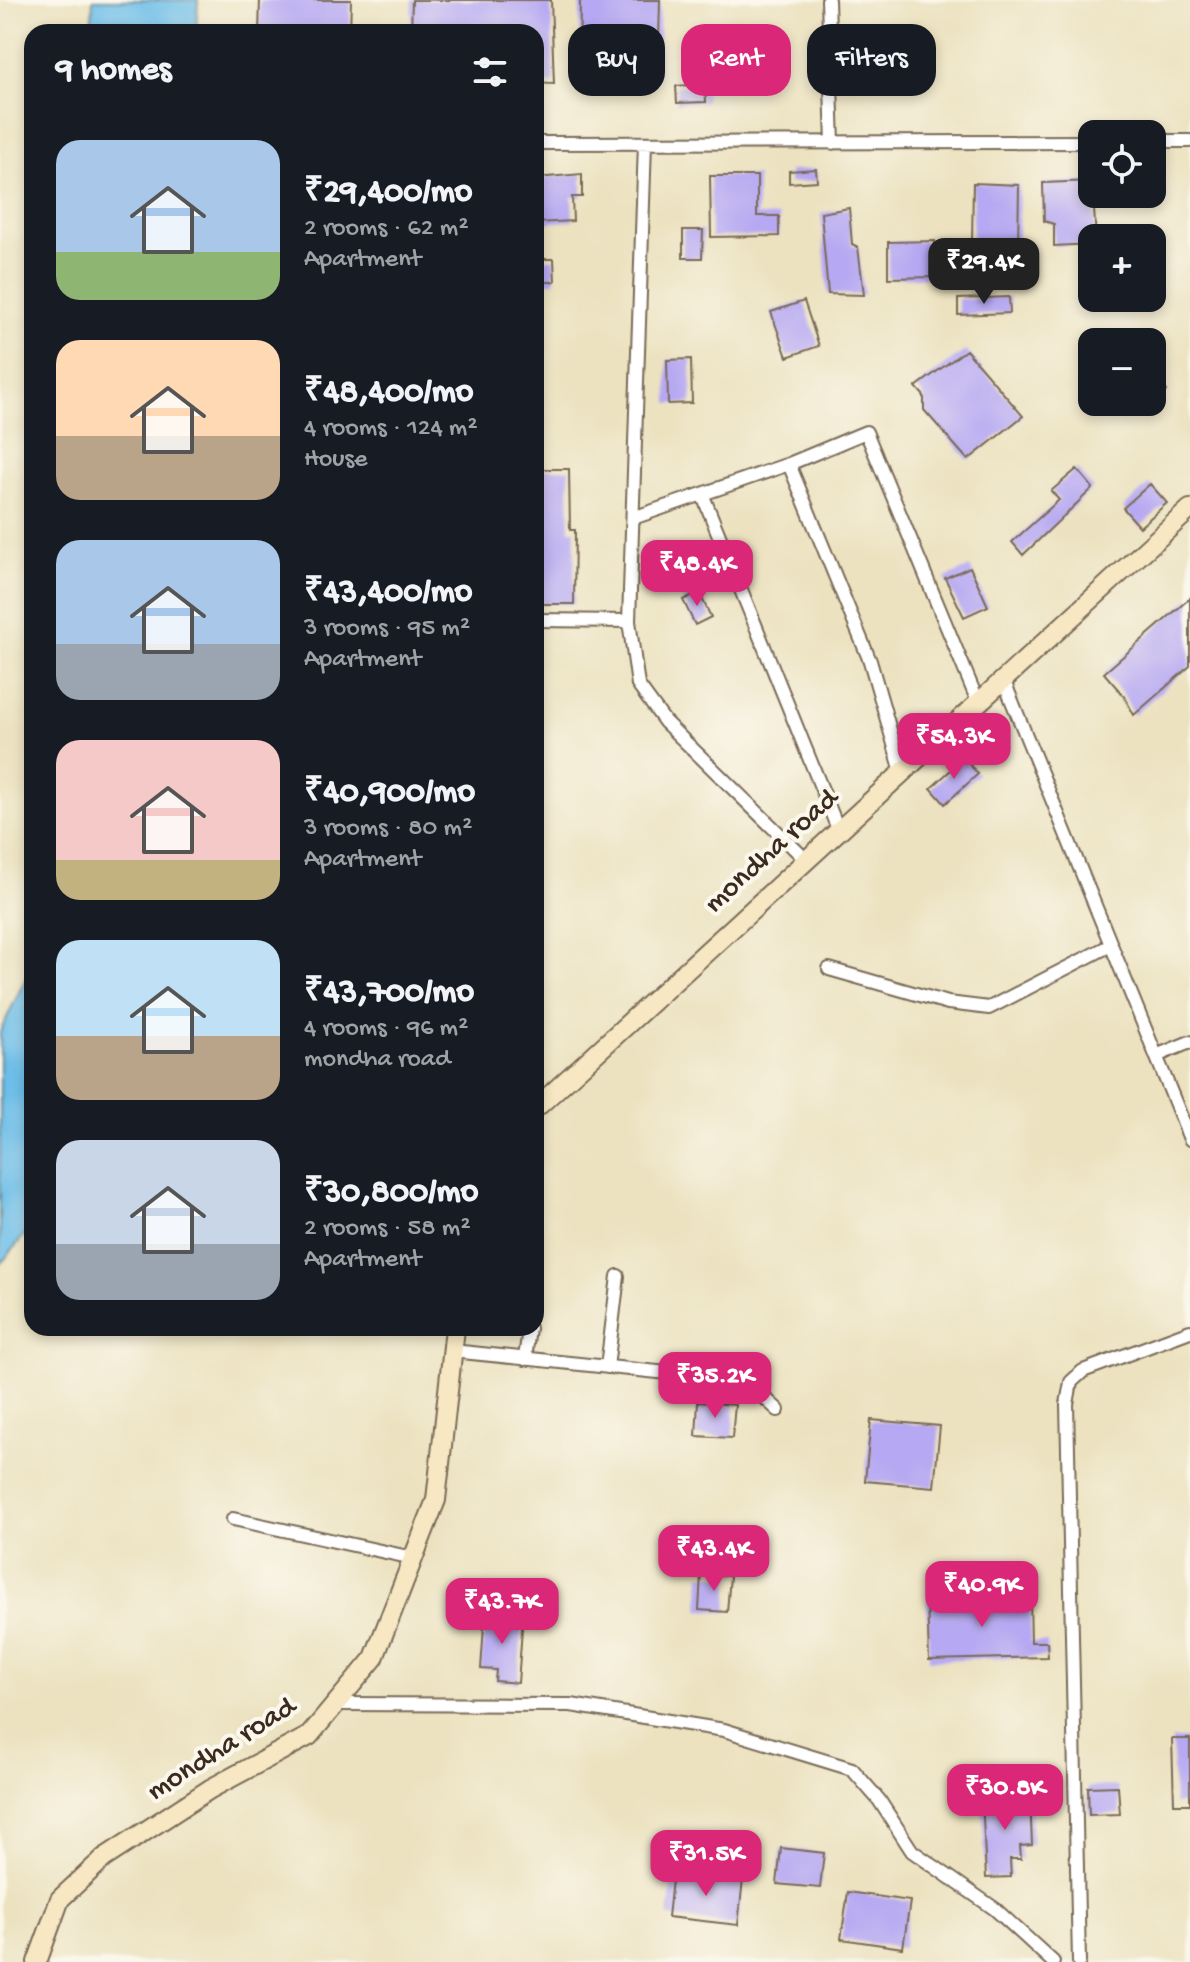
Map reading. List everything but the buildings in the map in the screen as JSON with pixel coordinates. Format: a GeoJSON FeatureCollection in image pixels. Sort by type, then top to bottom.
{"type":"FeatureCollection","features":[{"type":"Feature","properties":{"kind":"street"},"geometry":{"type":"LineString","coordinates":[[828,0],[833,143]]}},
{"type":"Feature","properties":{"kind":"street"},"geometry":{"type":"LineString","coordinates":[[1166,141],[1190,141]]}},
{"type":"Feature","properties":{"kind":"street"},"geometry":{"type":"LineString","coordinates":[[544,143],[1078,142]]}},
{"type":"Feature","properties":{"kind":"street"},"geometry":{"type":"LineString","coordinates":[[645,143],[629,621],[638,685],[665,722],[805,859]]}},
{"type":"Feature","properties":{"kind":"street"},"geometry":{"type":"LineString","coordinates":[[633,518],[703,496],[866,432],[978,702]]}},
{"type":"Feature","properties":{"kind":"street"},"geometry":{"type":"LineString","coordinates":[[789,464],[870,661],[902,772]]}},
{"type":"Feature","properties":{"kind":"street"},"geometry":{"type":"LineString","coordinates":[[703,496],[838,829]]}},
{"type":"Feature","properties":{"kind":"street","name":"mondha road"},"geometry":{"type":"LineString","coordinates":[[544,1101],[1190,509]]}},
{"type":"Feature","properties":{"kind":"street"},"geometry":{"type":"LineString","coordinates":[[544,620],[629,621]]}},
{"type":"Feature","properties":{"kind":"street"},"geometry":{"type":"LineString","coordinates":[[1003,679],[1190,1139]]}},
{"type":"Feature","properties":{"kind":"street"},"geometry":{"type":"LineString","coordinates":[[829,969],[948,1003],[989,1008],[1111,945]]}},
{"type":"Feature","properties":{"kind":"street"},"geometry":{"type":"LineString","coordinates":[[1156,1056],[1190,1042]]}},
{"type":"Feature","properties":{"kind":"street"},"geometry":{"type":"LineString","coordinates":[[607,1367],[618,1276]]}},
{"type":"Feature","properties":{"kind":"street"},"geometry":{"type":"LineString","coordinates":[[1079,1962],[1067,1404],[1071,1382],[1083,1371],[1190,1331]]}},
{"type":"Feature","properties":{"kind":"street","name":"mondha road"},"geometry":{"type":"LineString","coordinates":[[37,1962],[60,1899],[104,1858],[210,1789],[309,1736],[374,1658],[436,1500],[454,1336]]}},
{"type":"Feature","properties":{"kind":"street"},"geometry":{"type":"LineString","coordinates":[[525,1359],[528,1336]]}},
{"type":"Feature","properties":{"kind":"street"},"geometry":{"type":"LineString","coordinates":[[452,1351],[746,1381],[778,1410]]}},
{"type":"Feature","properties":{"kind":"street"},"geometry":{"type":"LineString","coordinates":[[233,1519],[413,1558]]}},
{"type":"Feature","properties":{"kind":"street"},"geometry":{"type":"LineString","coordinates":[[336,1704],[571,1705],[724,1730],[852,1769],[879,1800],[912,1851],[995,1909],[1053,1962]]}},
{"type":"Feature","properties":{"kind":"water"},"geometry":{"type":"Polygon","coordinates":[[[93,0],[198,0],[196,24],[92,24],[93,0]]]}},
{"type":"Feature","properties":{"kind":"water"},"geometry":{"type":"Polygon","coordinates":[[[24,982],[24,1236],[0,1265],[0,1032],[24,982]]]}}]}
